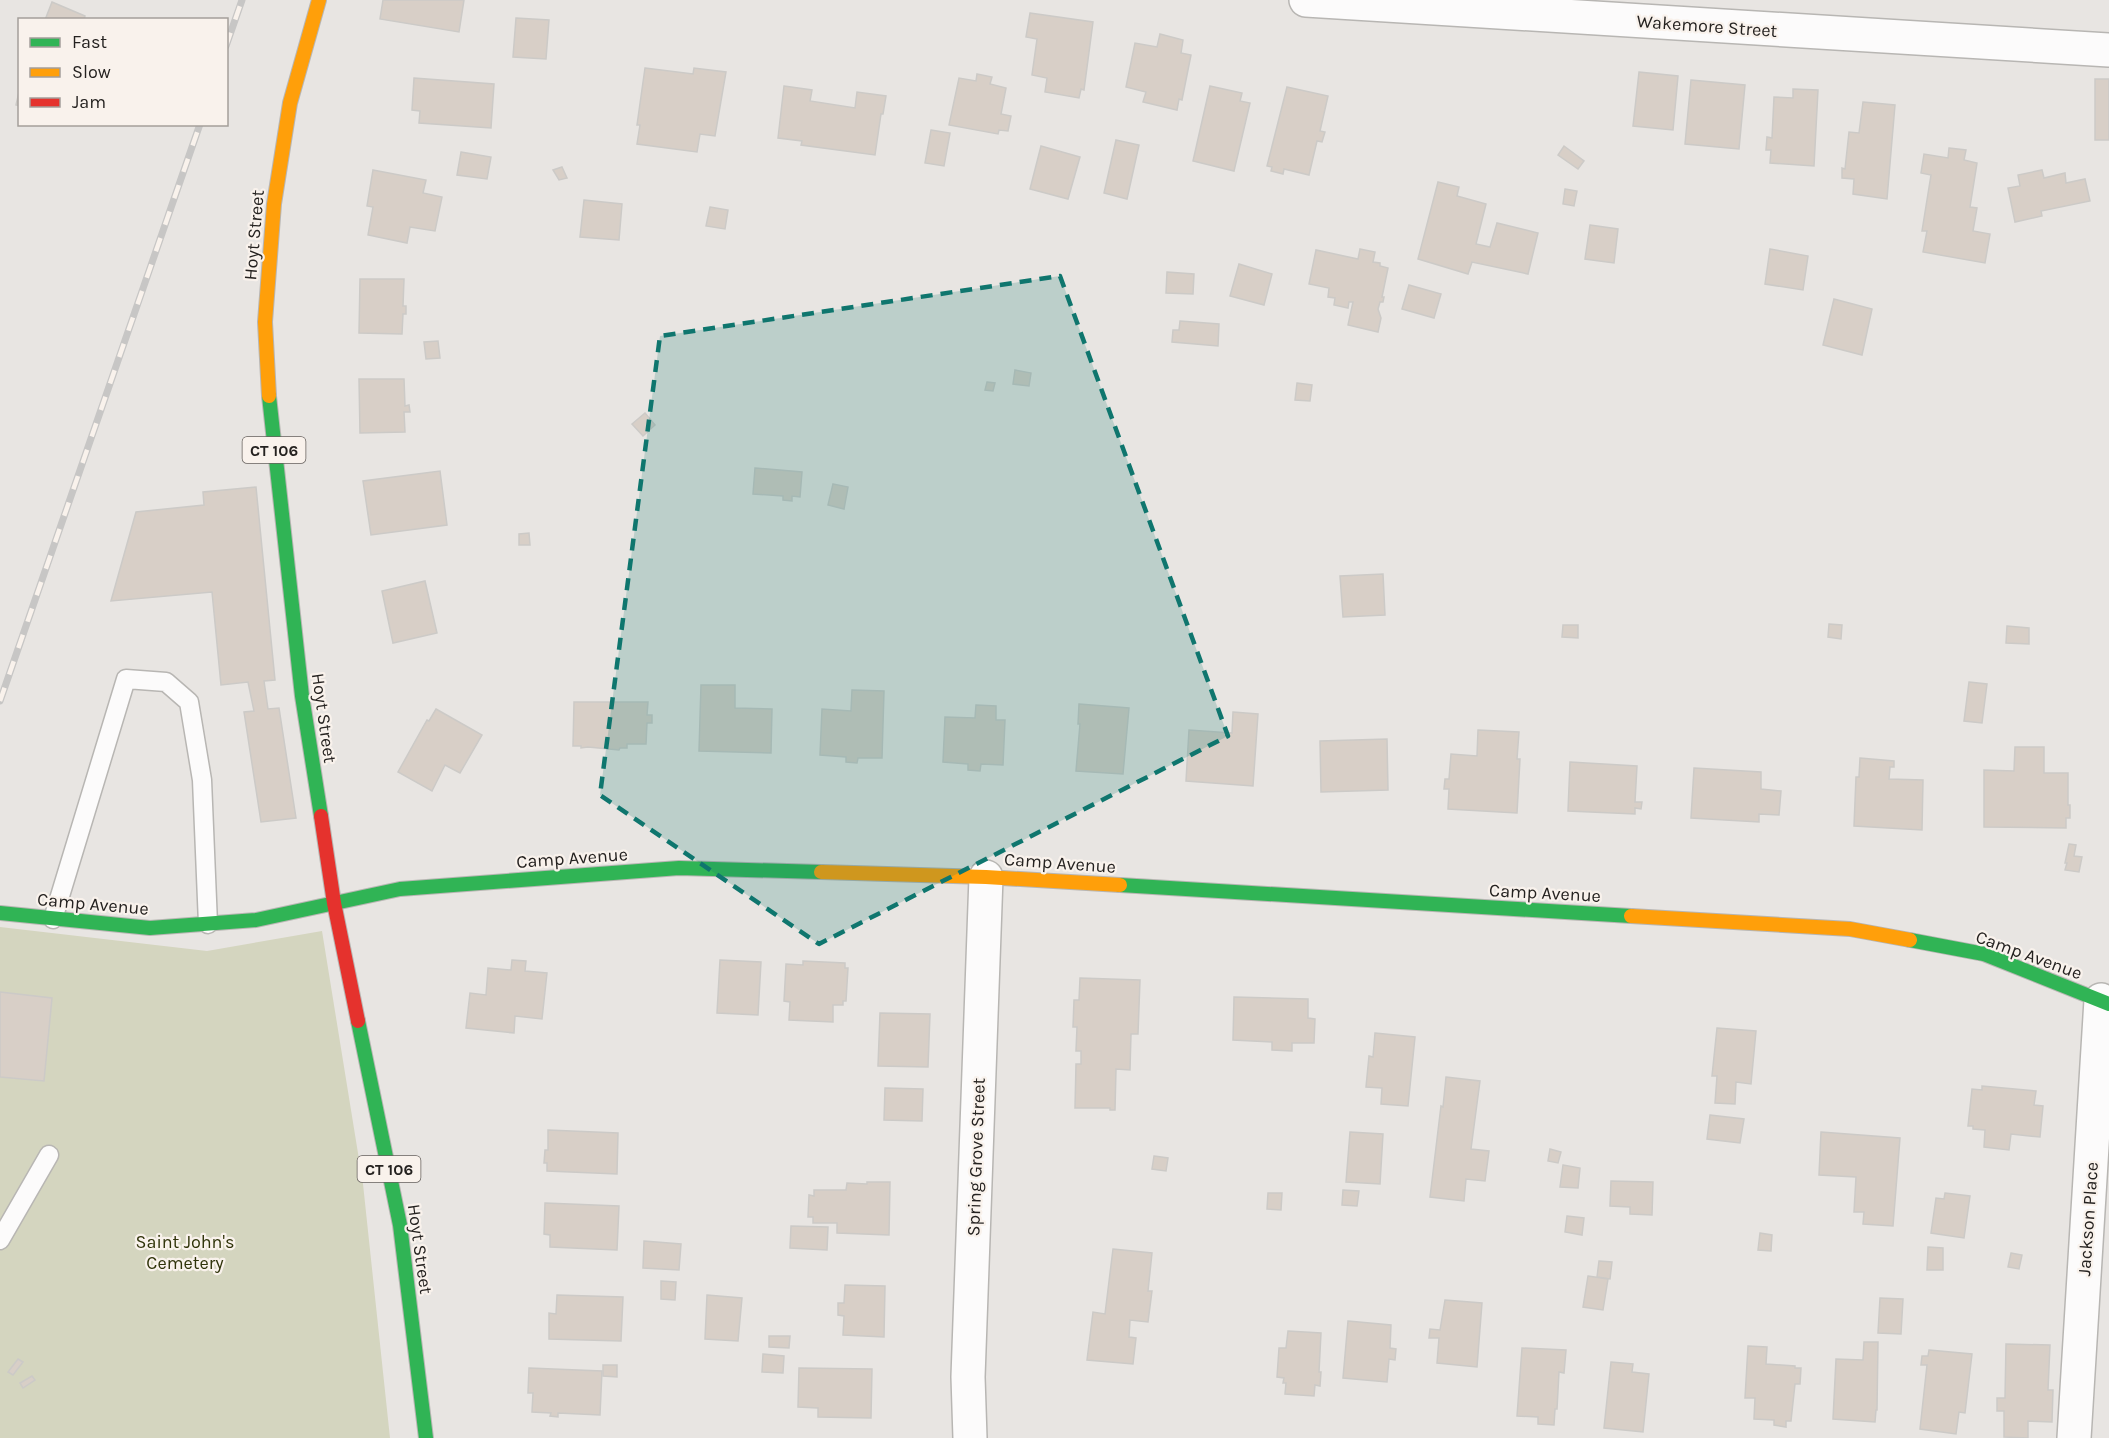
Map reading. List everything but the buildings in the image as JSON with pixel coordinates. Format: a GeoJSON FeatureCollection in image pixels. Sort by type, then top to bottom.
{"type":"FeatureCollection","features":[{"type":"Feature","properties":{"kind":"street","name":"Hoyt Street"},"geometry":{"type":"LineString","coordinates":[[319,0],[290,103],[280,159],[269,252],[266,322],[271,427],[302,696],[334,903],[400,1225],[426,1438]]}},
{"type":"Feature","properties":{"kind":"street","name":"Wakemore Street"},"geometry":{"type":"LineString","coordinates":[[1305,0],[2109,50]]}},
{"type":"Feature","properties":{"kind":"street","name":"Camp Avenue"},"geometry":{"type":"LineString","coordinates":[[0,913],[150,928],[256,920],[400,889],[679,868],[986,877],[1850,929],[1983,954],[2105,1002]]}},
{"type":"Feature","properties":{"kind":"street","name":"Spring Grove Street"},"geometry":{"type":"LineString","coordinates":[[970,1438],[968,1377],[986,877]]}},
{"type":"Feature","properties":{"kind":"street","name":"Jackson Place"},"geometry":{"type":"LineString","coordinates":[[2074,1438],[2105,1002]]}},
{"type":"Feature","properties":{"kind":"lane"},"geometry":{"type":"LineString","coordinates":[[53,919],[126,679],[166,682],[189,702],[202,780],[208,924]]}},
{"type":"Feature","properties":{"kind":"lane"},"geometry":{"type":"LineString","coordinates":[[0,1240],[49,1155]]}},
{"type":"Feature","properties":{"kind":"highlighted area"},"geometry":{"type":"Polygon","coordinates":[[[1060,276],[1228,736],[819,944],[600,795],[660,336],[1060,276]]]}},
{"type":"Feature","properties":{"kind":"green space","name":"Saint John's Cemetery"},"geometry":{"type":"Polygon","coordinates":[[[0,927],[207,951],[322,931],[363,1184],[390,1438],[0,1438],[0,927]]]}},
{"type":"Feature","properties":{"kind":"railway"},"geometry":{"type":"LineString","coordinates":[[228,40],[242,0]]}},
{"type":"Feature","properties":{"kind":"railway"},"geometry":{"type":"LineString","coordinates":[[0,701],[199,126]]}},
{"type":"Feature","properties":{"kind":"traffic: fast"},"geometry":{"type":"LineString","coordinates":[[269,396],[302,696],[321,816]]}},
{"type":"Feature","properties":{"kind":"traffic: fast"},"geometry":{"type":"LineString","coordinates":[[0,913],[150,928],[256,920],[400,889],[679,868],[821,872]]}},
{"type":"Feature","properties":{"kind":"traffic: fast"},"geometry":{"type":"LineString","coordinates":[[1120,885],[1631,916]]}},
{"type":"Feature","properties":{"kind":"traffic: fast"},"geometry":{"type":"LineString","coordinates":[[1910,940],[1984,954],[2109,1004]]}},
{"type":"Feature","properties":{"kind":"traffic: fast"},"geometry":{"type":"LineString","coordinates":[[358,1021],[400,1225],[426,1438]]}},
{"type":"Feature","properties":{"kind":"traffic: slow"},"geometry":{"type":"LineString","coordinates":[[269,396],[265,322],[274,204],[290,103],[319,0]]}},
{"type":"Feature","properties":{"kind":"traffic: slow"},"geometry":{"type":"LineString","coordinates":[[821,872],[986,877],[1120,885]]}},
{"type":"Feature","properties":{"kind":"traffic: slow"},"geometry":{"type":"LineString","coordinates":[[1631,916],[1850,929],[1910,940]]}},
{"type":"Feature","properties":{"kind":"traffic: jam"},"geometry":{"type":"LineString","coordinates":[[321,816],[334,903],[358,1021]]}}]}
